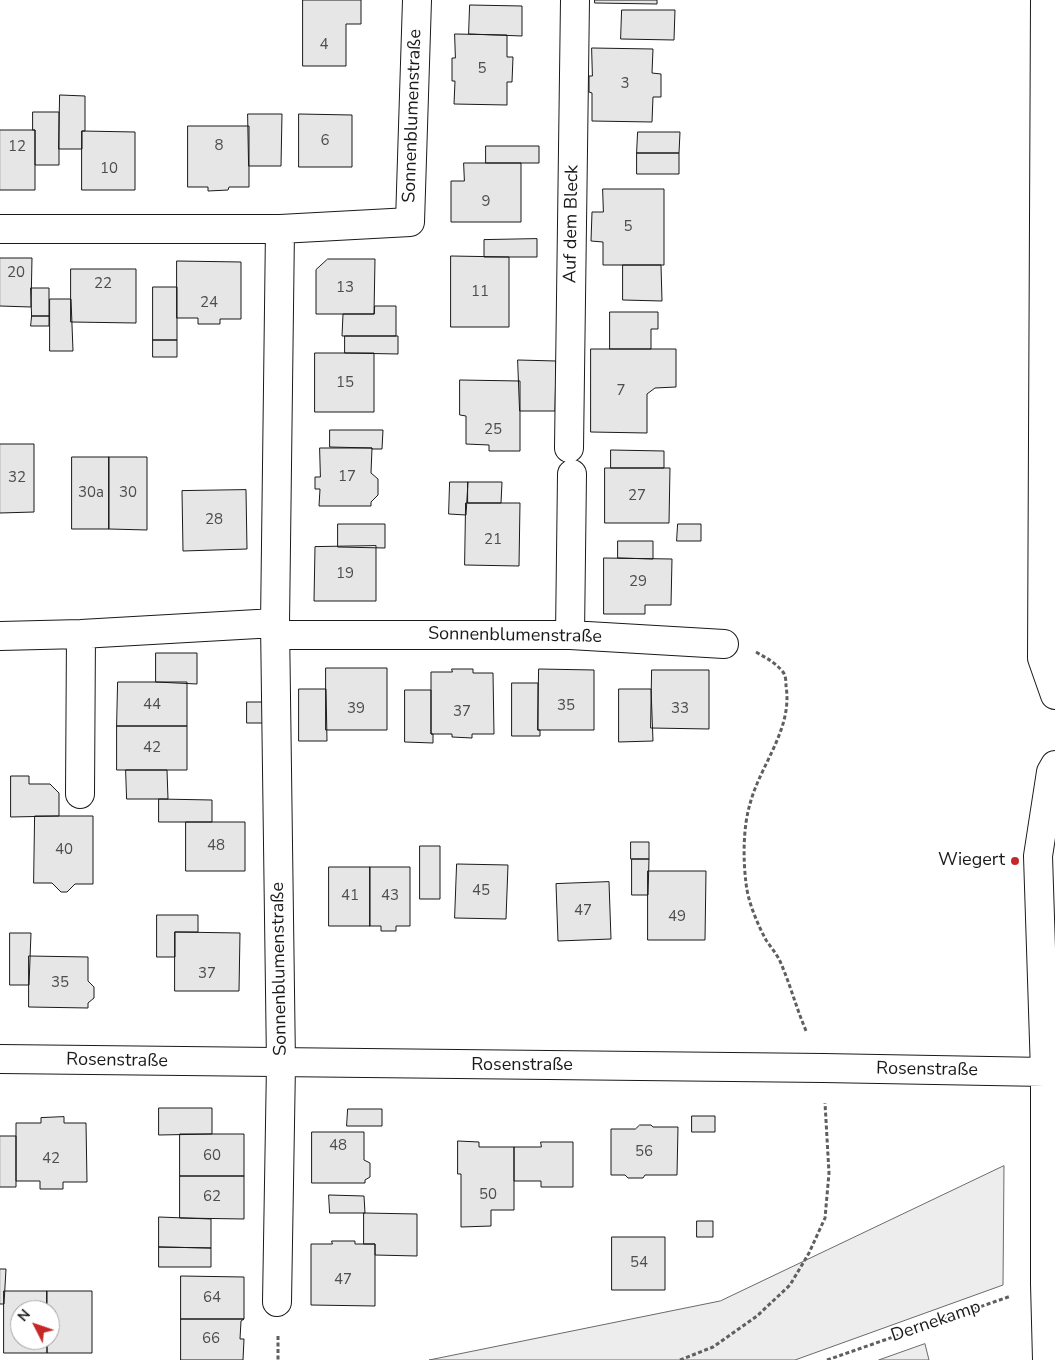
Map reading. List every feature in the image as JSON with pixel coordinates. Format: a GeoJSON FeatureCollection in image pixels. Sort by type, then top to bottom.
{"type":"FeatureCollection","features":[{"type":"Feature","properties":{"kind":"street","name":"Sonnenblumenstraße"},"geometry":{"type":"LineString","coordinates":[[0,229],[280,229],[410,222],[417,0]]}},
{"type":"Feature","properties":{"kind":"street","name":"Auf dem Bleck"},"geometry":{"type":"LineString","coordinates":[[570,635],[575,0]]}},
{"type":"Feature","properties":{"kind":"street"},"geometry":{"type":"LineString","coordinates":[[1045,0],[1042,658],[1055,695]]}},
{"type":"Feature","properties":{"kind":"street","name":"Sonnenblumenstraße"},"geometry":{"type":"LineString","coordinates":[[277,1302],[282,1064],[275,629],[280,229]]}},
{"type":"Feature","properties":{"kind":"street","name":"Sonnenblumenstraße"},"geometry":{"type":"LineString","coordinates":[[0,636],[275,629],[570,635],[724,644]]}},
{"type":"Feature","properties":{"kind":"street"},"geometry":{"type":"LineString","coordinates":[[80,794],[81,634]]}},
{"type":"Feature","properties":{"kind":"street"},"geometry":{"type":"LineString","coordinates":[[1047,1360],[1044,1284],[1045,1072],[1038,856],[1051,772],[1055,766]]}},
{"type":"Feature","properties":{"kind":"street","name":"Rosenstraße"},"geometry":{"type":"LineString","coordinates":[[0,1060],[1045,1072]]}},
{"type":"Feature","properties":{"kind":"path"},"geometry":{"type":"LineString","coordinates":[[680,1360],[713,1347],[757,1316],[790,1285],[809,1253],[825,1218],[829,1173],[823,1068],[798,1012],[778,957],[767,940],[752,909],[746,885],[744,859],[749,804],[783,722],[788,698],[784,674],[772,660],[750,650],[724,644]]}},
{"type":"Feature","properties":{"kind":"path","name":"Dernekamp"},"geometry":{"type":"LineString","coordinates":[[827,1360],[1044,1284]]}},
{"type":"Feature","properties":{"kind":"shaded area"},"geometry":{"type":"Polygon","coordinates":[[[1004,1166],[1003,1285],[795,1360],[429,1360],[720,1301],[1004,1166]]]}},
{"type":"Feature","properties":{"kind":"shaded area"},"geometry":{"type":"Polygon","coordinates":[[[925,1344],[929,1360],[879,1360],[925,1344]]]}},
{"type":"Feature","properties":{"kind":"building"},"geometry":{"type":"Polygon","coordinates":[[[303,0],[361,0],[361,24],[346,24],[346,66],[303,66],[303,0]]]}},
{"type":"Feature","properties":{"kind":"building"},"geometry":{"type":"Polygon","coordinates":[[[595,0],[657,0],[657,4],[595,3],[595,0]]]}},
{"type":"Feature","properties":{"kind":"building"},"geometry":{"type":"Polygon","coordinates":[[[470,5],[522,6],[522,36],[469,34],[470,5]]]}},
{"type":"Feature","properties":{"kind":"building"},"geometry":{"type":"Polygon","coordinates":[[[622,10],[675,10],[674,40],[621,39],[622,10]]]}},
{"type":"Feature","properties":{"kind":"building"},"geometry":{"type":"Polygon","coordinates":[[[455,34],[507,35],[507,57],[513,57],[512,82],[507,82],[507,105],[454,104],[455,81],[452,81],[452,58],[455,58],[455,34]]]}},
{"type":"Feature","properties":{"kind":"building"},"geometry":{"type":"Polygon","coordinates":[[[592,48],[653,49],[652,73],[661,74],[661,97],[653,97],[652,122],[592,121],[592,93],[589,92],[589,76],[592,76],[592,48]]]}},
{"type":"Feature","properties":{"kind":"building"},"geometry":{"type":"Polygon","coordinates":[[[60,95],[85,96],[85,131],[82,131],[82,149],[59,149],[60,95]]]}},
{"type":"Feature","properties":{"kind":"building"},"geometry":{"type":"Polygon","coordinates":[[[33,112],[59,112],[59,165],[35,165],[33,112]]]}},
{"type":"Feature","properties":{"kind":"building"},"geometry":{"type":"Polygon","coordinates":[[[248,114],[282,114],[281,166],[249,166],[248,114]]]}},
{"type":"Feature","properties":{"kind":"building"},"geometry":{"type":"Polygon","coordinates":[[[299,114],[352,115],[352,167],[299,167],[299,114]]]}},
{"type":"Feature","properties":{"kind":"building"},"geometry":{"type":"Polygon","coordinates":[[[188,126],[249,126],[249,187],[229,187],[228,190],[208,191],[208,187],[188,187],[188,126]]]}},
{"type":"Feature","properties":{"kind":"building"},"geometry":{"type":"Polygon","coordinates":[[[0,130],[35,130],[35,190],[0,190],[0,130]]]}},
{"type":"Feature","properties":{"kind":"building"},"geometry":{"type":"Polygon","coordinates":[[[82,131],[135,132],[135,190],[82,190],[82,131]]]}},
{"type":"Feature","properties":{"kind":"building"},"geometry":{"type":"Polygon","coordinates":[[[638,132],[680,132],[679,153],[637,153],[638,132]]]}},
{"type":"Feature","properties":{"kind":"building"},"geometry":{"type":"Polygon","coordinates":[[[486,146],[539,146],[539,163],[486,163],[486,146]]]}},
{"type":"Feature","properties":{"kind":"building"},"geometry":{"type":"Polygon","coordinates":[[[637,153],[679,153],[679,174],[637,174],[637,153]]]}},
{"type":"Feature","properties":{"kind":"building"},"geometry":{"type":"Polygon","coordinates":[[[464,163],[521,163],[521,222],[451,222],[451,181],[464,181],[464,163]]]}},
{"type":"Feature","properties":{"kind":"building"},"geometry":{"type":"Polygon","coordinates":[[[603,189],[664,189],[664,265],[603,265],[603,242],[591,241],[592,212],[603,212],[603,189]]]}},
{"type":"Feature","properties":{"kind":"building"},"geometry":{"type":"Polygon","coordinates":[[[537,239],[537,257],[484,257],[484,240],[537,239]]]}},
{"type":"Feature","properties":{"kind":"building"},"geometry":{"type":"Polygon","coordinates":[[[451,256],[509,257],[509,327],[451,327],[451,256]]]}},
{"type":"Feature","properties":{"kind":"building"},"geometry":{"type":"Polygon","coordinates":[[[0,258],[32,258],[31,307],[0,306],[0,258]]]}},
{"type":"Feature","properties":{"kind":"building"},"geometry":{"type":"Polygon","coordinates":[[[328,259],[375,259],[374,314],[316,314],[316,270],[328,259]]]}},
{"type":"Feature","properties":{"kind":"building"},"geometry":{"type":"Polygon","coordinates":[[[177,261],[241,262],[241,319],[220,319],[220,324],[198,324],[198,318],[177,318],[177,261]]]}},
{"type":"Feature","properties":{"kind":"building"},"geometry":{"type":"Polygon","coordinates":[[[623,265],[661,265],[662,301],[623,300],[623,265]]]}},
{"type":"Feature","properties":{"kind":"building"},"geometry":{"type":"Polygon","coordinates":[[[71,269],[136,269],[136,323],[71,322],[71,269]]]}},
{"type":"Feature","properties":{"kind":"building"},"geometry":{"type":"Polygon","coordinates":[[[153,287],[177,287],[177,340],[153,340],[153,287]]]}},
{"type":"Feature","properties":{"kind":"building"},"geometry":{"type":"Polygon","coordinates":[[[31,288],[49,288],[49,316],[32,316],[31,288]]]}},
{"type":"Feature","properties":{"kind":"building"},"geometry":{"type":"Polygon","coordinates":[[[50,299],[71,299],[73,351],[50,351],[50,299]]]}},
{"type":"Feature","properties":{"kind":"building"},"geometry":{"type":"Polygon","coordinates":[[[375,306],[396,306],[396,336],[342,336],[343,314],[374,314],[375,306]]]}},
{"type":"Feature","properties":{"kind":"building"},"geometry":{"type":"Polygon","coordinates":[[[610,312],[658,312],[658,329],[651,329],[651,349],[610,349],[610,312]]]}},
{"type":"Feature","properties":{"kind":"building"},"geometry":{"type":"Polygon","coordinates":[[[32,316],[49,316],[49,326],[31,326],[32,316]]]}},
{"type":"Feature","properties":{"kind":"building"},"geometry":{"type":"Polygon","coordinates":[[[345,336],[398,336],[398,354],[345,353],[345,336]]]}},
{"type":"Feature","properties":{"kind":"building"},"geometry":{"type":"Polygon","coordinates":[[[153,340],[177,340],[177,357],[153,357],[153,340]]]}},
{"type":"Feature","properties":{"kind":"building"},"geometry":{"type":"Polygon","coordinates":[[[591,349],[676,349],[676,387],[655,388],[647,394],[647,433],[591,432],[591,349]]]}},
{"type":"Feature","properties":{"kind":"building"},"geometry":{"type":"Polygon","coordinates":[[[315,353],[374,353],[374,412],[315,412],[315,353]]]}},
{"type":"Feature","properties":{"kind":"building"},"geometry":{"type":"Polygon","coordinates":[[[518,360],[556,361],[555,411],[520,411],[518,360]]]}},
{"type":"Feature","properties":{"kind":"building"},"geometry":{"type":"Polygon","coordinates":[[[460,380],[520,381],[520,451],[489,451],[489,445],[466,444],[466,416],[460,415],[460,380]]]}},
{"type":"Feature","properties":{"kind":"building"},"geometry":{"type":"Polygon","coordinates":[[[330,430],[383,430],[382,449],[330,447],[330,430]]]}},
{"type":"Feature","properties":{"kind":"building"},"geometry":{"type":"Polygon","coordinates":[[[0,444],[34,444],[34,512],[0,513],[0,444]]]}},
{"type":"Feature","properties":{"kind":"building"},"geometry":{"type":"Polygon","coordinates":[[[320,448],[372,448],[371,473],[378,479],[378,495],[371,502],[371,506],[319,506],[320,489],[315,489],[315,477],[320,477],[320,448]]]}},
{"type":"Feature","properties":{"kind":"building"},"geometry":{"type":"Polygon","coordinates":[[[611,450],[664,451],[664,468],[611,468],[611,450]]]}},
{"type":"Feature","properties":{"kind":"building"},"geometry":{"type":"Polygon","coordinates":[[[72,457],[109,457],[109,529],[72,529],[72,457]]]}},
{"type":"Feature","properties":{"kind":"building"},"geometry":{"type":"Polygon","coordinates":[[[109,457],[147,457],[147,530],[109,529],[109,457]]]}},
{"type":"Feature","properties":{"kind":"building"},"geometry":{"type":"Polygon","coordinates":[[[605,468],[670,468],[669,523],[605,523],[605,468]]]}},
{"type":"Feature","properties":{"kind":"building"},"geometry":{"type":"Polygon","coordinates":[[[450,482],[468,482],[466,515],[449,514],[450,482]]]}},
{"type":"Feature","properties":{"kind":"building"},"geometry":{"type":"Polygon","coordinates":[[[468,482],[502,482],[501,503],[468,503],[468,482]]]}},
{"type":"Feature","properties":{"kind":"building"},"geometry":{"type":"Polygon","coordinates":[[[246,490],[247,549],[183,551],[182,491],[246,490]]]}},
{"type":"Feature","properties":{"kind":"building"},"geometry":{"type":"Polygon","coordinates":[[[466,503],[520,503],[519,566],[465,565],[466,503]]]}},
{"type":"Feature","properties":{"kind":"building"},"geometry":{"type":"Polygon","coordinates":[[[338,524],[385,524],[385,548],[338,547],[338,524]]]}},
{"type":"Feature","properties":{"kind":"building"},"geometry":{"type":"Polygon","coordinates":[[[678,524],[701,524],[701,541],[677,541],[678,524]]]}},
{"type":"Feature","properties":{"kind":"building"},"geometry":{"type":"Polygon","coordinates":[[[618,541],[653,541],[653,559],[618,558],[618,541]]]}},
{"type":"Feature","properties":{"kind":"building"},"geometry":{"type":"Polygon","coordinates":[[[376,546],[376,601],[314,601],[315,547],[376,546]]]}},
{"type":"Feature","properties":{"kind":"building"},"geometry":{"type":"Polygon","coordinates":[[[604,558],[672,559],[671,605],[645,605],[645,614],[604,614],[604,558]]]}},
{"type":"Feature","properties":{"kind":"building"},"geometry":{"type":"Polygon","coordinates":[[[156,653],[197,653],[197,684],[156,682],[156,653]]]}},
{"type":"Feature","properties":{"kind":"building"},"geometry":{"type":"Polygon","coordinates":[[[326,668],[387,668],[387,730],[326,730],[326,668]]]}},
{"type":"Feature","properties":{"kind":"building"},"geometry":{"type":"Polygon","coordinates":[[[452,669],[473,669],[473,673],[493,673],[494,734],[472,734],[472,738],[452,737],[452,734],[431,734],[431,672],[452,672],[452,669]]]}},
{"type":"Feature","properties":{"kind":"building"},"geometry":{"type":"Polygon","coordinates":[[[539,669],[594,670],[594,730],[538,730],[539,669]]]}},
{"type":"Feature","properties":{"kind":"building"},"geometry":{"type":"Polygon","coordinates":[[[652,670],[709,670],[709,729],[651,728],[652,670]]]}},
{"type":"Feature","properties":{"kind":"building"},"geometry":{"type":"Polygon","coordinates":[[[118,682],[187,682],[187,726],[117,726],[118,682]]]}},
{"type":"Feature","properties":{"kind":"building"},"geometry":{"type":"Polygon","coordinates":[[[512,683],[538,683],[538,730],[540,730],[540,736],[512,736],[512,683]]]}},
{"type":"Feature","properties":{"kind":"building"},"geometry":{"type":"Polygon","coordinates":[[[299,689],[326,689],[327,741],[299,741],[299,689]]]}},
{"type":"Feature","properties":{"kind":"building"},"geometry":{"type":"Polygon","coordinates":[[[619,689],[651,689],[653,741],[619,742],[619,689]]]}},
{"type":"Feature","properties":{"kind":"building"},"geometry":{"type":"Polygon","coordinates":[[[405,690],[431,690],[431,734],[433,734],[433,743],[405,742],[405,690]]]}},
{"type":"Feature","properties":{"kind":"building"},"geometry":{"type":"Polygon","coordinates":[[[247,702],[264,702],[264,723],[247,723],[247,702]]]}},
{"type":"Feature","properties":{"kind":"building"},"geometry":{"type":"Polygon","coordinates":[[[117,726],[187,726],[187,770],[117,770],[117,726]]]}},
{"type":"Feature","properties":{"kind":"building"},"geometry":{"type":"Polygon","coordinates":[[[126,770],[167,770],[168,799],[127,799],[126,770]]]}},
{"type":"Feature","properties":{"kind":"building"},"geometry":{"type":"Polygon","coordinates":[[[11,776],[29,776],[29,784],[50,784],[59,793],[59,816],[11,817],[11,776]]]}},
{"type":"Feature","properties":{"kind":"building"},"geometry":{"type":"Polygon","coordinates":[[[159,799],[212,800],[212,822],[159,822],[159,799]]]}},
{"type":"Feature","properties":{"kind":"building"},"geometry":{"type":"Polygon","coordinates":[[[35,816],[93,816],[93,884],[75,884],[67,892],[61,892],[52,883],[34,883],[35,816]]]}},
{"type":"Feature","properties":{"kind":"building"},"geometry":{"type":"Polygon","coordinates":[[[186,822],[245,822],[245,871],[186,871],[186,822]]]}},
{"type":"Feature","properties":{"kind":"building"},"geometry":{"type":"Polygon","coordinates":[[[631,842],[649,842],[649,859],[631,859],[631,842]]]}},
{"type":"Feature","properties":{"kind":"building"},"geometry":{"type":"Polygon","coordinates":[[[420,846],[440,846],[440,899],[420,899],[420,846]]]}},
{"type":"Feature","properties":{"kind":"building"},"geometry":{"type":"Polygon","coordinates":[[[632,859],[649,859],[648,895],[632,895],[632,859]]]}},
{"type":"Feature","properties":{"kind":"building"},"geometry":{"type":"Polygon","coordinates":[[[457,864],[508,865],[506,919],[455,918],[457,864]]]}},
{"type":"Feature","properties":{"kind":"building"},"geometry":{"type":"Polygon","coordinates":[[[329,867],[370,867],[370,926],[329,926],[329,867]]]}},
{"type":"Feature","properties":{"kind":"building"},"geometry":{"type":"Polygon","coordinates":[[[370,867],[410,867],[410,926],[396,926],[396,931],[381,931],[381,926],[370,926],[370,867]]]}},
{"type":"Feature","properties":{"kind":"building"},"geometry":{"type":"Polygon","coordinates":[[[648,871],[706,871],[705,940],[648,940],[648,871]]]}},
{"type":"Feature","properties":{"kind":"building"},"geometry":{"type":"Polygon","coordinates":[[[609,882],[611,939],[558,941],[556,884],[609,882]]]}},
{"type":"Feature","properties":{"kind":"building"},"geometry":{"type":"Polygon","coordinates":[[[157,915],[198,915],[198,932],[175,932],[175,957],[157,957],[157,915]]]}},
{"type":"Feature","properties":{"kind":"building"},"geometry":{"type":"Polygon","coordinates":[[[175,932],[240,933],[239,991],[175,991],[175,932]]]}},
{"type":"Feature","properties":{"kind":"building"},"geometry":{"type":"Polygon","coordinates":[[[10,933],[31,933],[29,985],[10,985],[10,933]]]}},
{"type":"Feature","properties":{"kind":"building"},"geometry":{"type":"Polygon","coordinates":[[[29,956],[88,957],[88,981],[94,987],[94,998],[88,1003],[88,1008],[29,1007],[29,956]]]}},
{"type":"Feature","properties":{"kind":"building"},"geometry":{"type":"Polygon","coordinates":[[[159,1108],[212,1108],[212,1134],[159,1135],[159,1108]]]}},
{"type":"Feature","properties":{"kind":"building"},"geometry":{"type":"Polygon","coordinates":[[[348,1109],[382,1109],[382,1126],[347,1126],[348,1109]]]}},
{"type":"Feature","properties":{"kind":"building"},"geometry":{"type":"Polygon","coordinates":[[[692,1116],[715,1116],[715,1132],[692,1132],[692,1116]]]}},
{"type":"Feature","properties":{"kind":"building"},"geometry":{"type":"Polygon","coordinates":[[[64,1117],[64,1123],[86,1123],[87,1182],[63,1182],[63,1189],[40,1189],[40,1181],[16,1181],[16,1123],[41,1123],[41,1118],[64,1117]]]}},
{"type":"Feature","properties":{"kind":"building"},"geometry":{"type":"Polygon","coordinates":[[[640,1125],[678,1127],[677,1175],[645,1175],[643,1178],[628,1178],[625,1175],[611,1175],[611,1129],[635,1129],[640,1125]]]}},
{"type":"Feature","properties":{"kind":"building"},"geometry":{"type":"Polygon","coordinates":[[[312,1132],[364,1132],[364,1160],[370,1163],[370,1177],[365,1180],[365,1183],[312,1183],[312,1132]]]}},
{"type":"Feature","properties":{"kind":"building"},"geometry":{"type":"Polygon","coordinates":[[[180,1134],[244,1134],[244,1176],[180,1176],[180,1134]]]}},
{"type":"Feature","properties":{"kind":"building"},"geometry":{"type":"Polygon","coordinates":[[[0,1136],[16,1136],[16,1187],[0,1187],[0,1136]]]}},
{"type":"Feature","properties":{"kind":"building"},"geometry":{"type":"Polygon","coordinates":[[[458,1141],[479,1142],[479,1147],[514,1147],[514,1210],[491,1210],[491,1226],[461,1227],[461,1174],[458,1174],[458,1141]]]}},
{"type":"Feature","properties":{"kind":"building"},"geometry":{"type":"Polygon","coordinates":[[[541,1142],[573,1142],[573,1187],[541,1187],[541,1181],[514,1181],[514,1147],[541,1147],[541,1142]]]}},
{"type":"Feature","properties":{"kind":"building"},"geometry":{"type":"Polygon","coordinates":[[[180,1176],[244,1176],[244,1219],[180,1218],[180,1176]]]}},
{"type":"Feature","properties":{"kind":"building"},"geometry":{"type":"Polygon","coordinates":[[[329,1195],[364,1196],[365,1213],[330,1213],[329,1195]]]}},
{"type":"Feature","properties":{"kind":"building"},"geometry":{"type":"Polygon","coordinates":[[[364,1213],[417,1214],[417,1256],[375,1255],[375,1244],[364,1244],[364,1213]]]}},
{"type":"Feature","properties":{"kind":"building"},"geometry":{"type":"Polygon","coordinates":[[[159,1217],[211,1219],[211,1248],[159,1247],[159,1217]]]}},
{"type":"Feature","properties":{"kind":"building"},"geometry":{"type":"Polygon","coordinates":[[[697,1221],[713,1221],[713,1237],[697,1237],[697,1221]]]}},
{"type":"Feature","properties":{"kind":"building"},"geometry":{"type":"Polygon","coordinates":[[[612,1237],[665,1237],[665,1290],[612,1290],[612,1237]]]}},
{"type":"Feature","properties":{"kind":"building"},"geometry":{"type":"Polygon","coordinates":[[[332,1241],[355,1241],[355,1244],[375,1244],[375,1306],[311,1305],[311,1244],[332,1244],[332,1241]]]}},
{"type":"Feature","properties":{"kind":"building"},"geometry":{"type":"Polygon","coordinates":[[[159,1247],[211,1248],[211,1267],[159,1267],[159,1247]]]}},
{"type":"Feature","properties":{"kind":"building"},"geometry":{"type":"Polygon","coordinates":[[[0,1269],[6,1269],[4,1304],[0,1304],[0,1269]]]}},
{"type":"Feature","properties":{"kind":"building"},"geometry":{"type":"Polygon","coordinates":[[[181,1276],[244,1277],[244,1319],[181,1319],[181,1276]]]}},
{"type":"Feature","properties":{"kind":"building"},"geometry":{"type":"Polygon","coordinates":[[[4,1291],[47,1291],[47,1300],[10,1300],[10,1350],[47,1350],[47,1353],[4,1353],[4,1291]]]}},
{"type":"Feature","properties":{"kind":"building"},"geometry":{"type":"Polygon","coordinates":[[[47,1291],[92,1291],[92,1353],[47,1353],[47,1350],[60,1350],[60,1300],[47,1300],[47,1291]]]}},
{"type":"Feature","properties":{"kind":"building"},"geometry":{"type":"Polygon","coordinates":[[[181,1319],[244,1319],[241,1321],[240,1339],[244,1339],[243,1360],[181,1360],[181,1319]]]}},
{"type":"Feature","properties":{"kind":"place","name":"Wiegert"},"geometry":{"type":"Point","coordinates":[1015,861]}}]}
